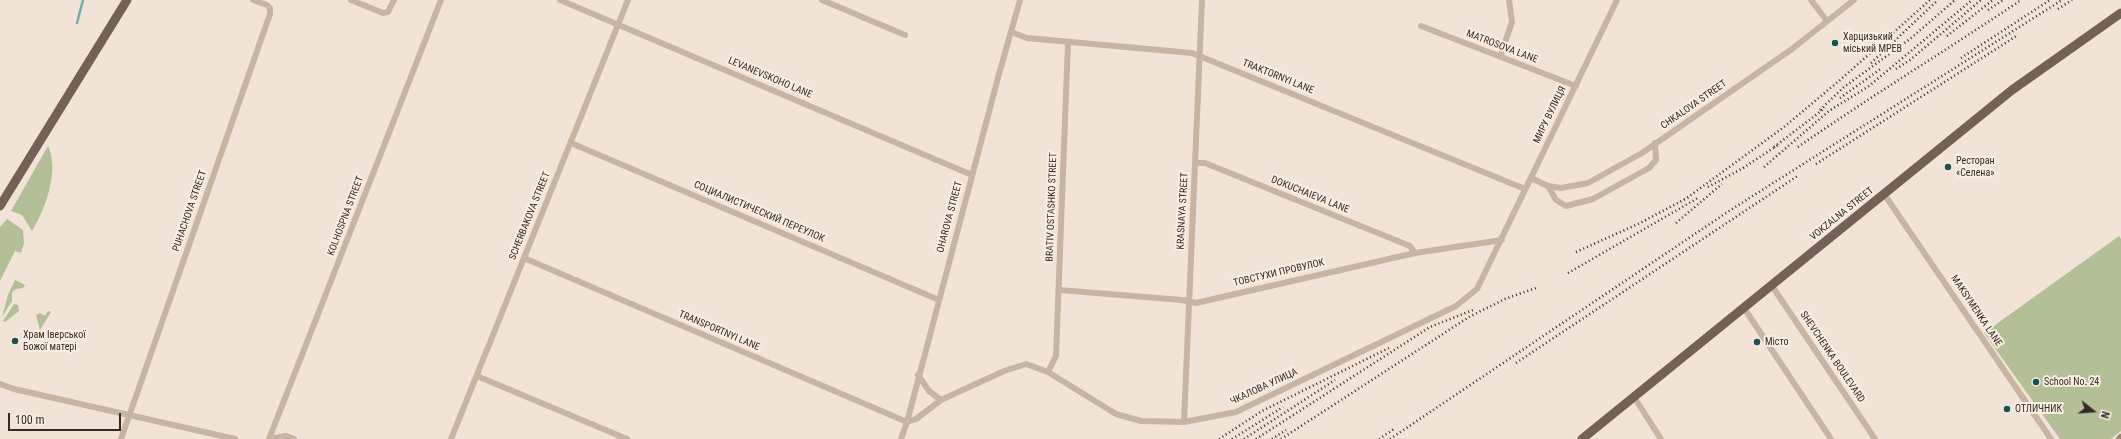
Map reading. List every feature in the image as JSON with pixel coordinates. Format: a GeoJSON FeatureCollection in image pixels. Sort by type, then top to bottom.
{"type":"FeatureCollection","features":[{"type":"Feature","properties":{"kind":"main road"},"geometry":{"type":"LineString","coordinates":[[0,206],[127,0]]}},
{"type":"Feature","properties":{"kind":"main road","name":"VOKZALNA STREET"},"geometry":{"type":"LineString","coordinates":[[1582,439],[2012,90],[2121,13]]}},
{"type":"Feature","properties":{"kind":"street","name":"PUHACHOVA STREET"},"geometry":{"type":"LineString","coordinates":[[121,439],[270,14],[270,8],[267,5],[253,0]]}},
{"type":"Feature","properties":{"kind":"street"},"geometry":{"type":"LineString","coordinates":[[351,0],[383,12],[388,12],[394,0]]}},
{"type":"Feature","properties":{"kind":"street","name":"KOLHOSPNA STREET"},"geometry":{"type":"LineString","coordinates":[[269,439],[441,0]]}},
{"type":"Feature","properties":{"kind":"street","name":"LEVANEVSKOHO LANE"},"geometry":{"type":"LineString","coordinates":[[560,0],[972,175]]}},
{"type":"Feature","properties":{"kind":"street","name":"SCHERBAKOVA STREET"},"geometry":{"type":"LineString","coordinates":[[451,439],[628,0]]}},
{"type":"Feature","properties":{"kind":"street"},"geometry":{"type":"LineString","coordinates":[[822,0],[905,35]]}},
{"type":"Feature","properties":{"kind":"street","name":"OHAROVA STREET"},"geometry":{"type":"LineString","coordinates":[[901,439],[907,422],[918,375],[1020,0]]}},
{"type":"Feature","properties":{"kind":"street","name":"KRASNAYA STREET"},"geometry":{"type":"LineString","coordinates":[[1184,422],[1202,0]]}},
{"type":"Feature","properties":{"kind":"street"},"geometry":{"type":"LineString","coordinates":[[1500,57],[1512,22],[1509,0]]}},
{"type":"Feature","properties":{"kind":"street","name":"МИРУ ВУЛИЦЯ"},"geometry":{"type":"LineString","coordinates":[[1502,240],[1525,189],[1617,0]]}},
{"type":"Feature","properties":{"kind":"street"},"geometry":{"type":"LineString","coordinates":[[1811,0],[1827,21]]}},
{"type":"Feature","properties":{"kind":"street","name":"CHKALOVA STREET"},"geometry":{"type":"LineString","coordinates":[[1531,178],[1548,186],[1561,188],[1588,183],[1655,144],[1792,49],[1854,0]]}},
{"type":"Feature","properties":{"kind":"street","name":"MATROSOVA LANE"},"geometry":{"type":"LineString","coordinates":[[1421,26],[1576,86]]}},
{"type":"Feature","properties":{"kind":"street","name":"TRAKTORNYI LANE"},"geometry":{"type":"LineString","coordinates":[[1011,32],[1027,38],[1192,53],[1525,189]]}},
{"type":"Feature","properties":{"kind":"street","name":"BRATIV OSTASHKO STREET"},"geometry":{"type":"LineString","coordinates":[[1048,372],[1056,356],[1068,42]]}},
{"type":"Feature","properties":{"kind":"street","name":"СОЦИАЛИСТИЧЕСКИЙ ПЕРЕУЛОК"},"geometry":{"type":"LineString","coordinates":[[571,143],[939,300]]}},
{"type":"Feature","properties":{"kind":"street"},"geometry":{"type":"LineString","coordinates":[[1548,186],[1556,200],[1566,206],[1592,199],[1649,168],[1656,160],[1655,144]]}},
{"type":"Feature","properties":{"kind":"street","name":"DOKUCHAIEVA LANE"},"geometry":{"type":"LineString","coordinates":[[1195,163],[1205,163],[1410,246],[1415,252]]}},
{"type":"Feature","properties":{"kind":"street","name":"MAKSYMENKA LANE"},"geometry":{"type":"LineString","coordinates":[[1884,194],[2051,439]]}},
{"type":"Feature","properties":{"kind":"street","name":"ТОВСТУХИ ПРОВУЛОК"},"geometry":{"type":"LineString","coordinates":[[1058,290],[1189,301],[1196,303],[1415,252],[1502,240]]}},
{"type":"Feature","properties":{"kind":"street","name":"ЧКАЛОВА УЛИЦА"},"geometry":{"type":"LineString","coordinates":[[907,422],[916,420],[941,400],[1004,371],[1026,364],[1048,372],[1116,414],[1141,421],[1184,422],[1236,412],[1456,306],[1477,289],[1502,240]]}},
{"type":"Feature","properties":{"kind":"street","name":"TRANSPORTNYI LANE"},"geometry":{"type":"LineString","coordinates":[[524,258],[907,422]]}},
{"type":"Feature","properties":{"kind":"street","name":"SHEVCHENKA BOULEVARD"},"geometry":{"type":"LineString","coordinates":[[1772,286],[1875,439]]}},
{"type":"Feature","properties":{"kind":"street"},"geometry":{"type":"LineString","coordinates":[[1744,308],[1831,439]]}},
{"type":"Feature","properties":{"kind":"street"},"geometry":{"type":"LineString","coordinates":[[918,375],[929,391],[941,400]]}},
{"type":"Feature","properties":{"kind":"street"},"geometry":{"type":"LineString","coordinates":[[477,376],[627,439]]}},
{"type":"Feature","properties":{"kind":"street"},"geometry":{"type":"LineString","coordinates":[[0,384],[14,389],[129,416],[235,439]]}},
{"type":"Feature","properties":{"kind":"street"},"geometry":{"type":"LineString","coordinates":[[1634,397],[1661,439]]}},
{"type":"Feature","properties":{"kind":"street"},"geometry":{"type":"LineString","coordinates":[[269,439],[286,436],[294,439]]}},
{"type":"Feature","properties":{"kind":"green space"},"geometry":{"type":"Polygon","coordinates":[[[48,146],[51,156],[52,178],[42,212],[32,231],[22,215],[11,211],[48,146]]]}},
{"type":"Feature","properties":{"kind":"green space"},"geometry":{"type":"Polygon","coordinates":[[[7,219],[23,230],[24,243],[21,253],[15,251],[0,281],[0,227],[7,219]]]}},
{"type":"Feature","properties":{"kind":"green space"},"geometry":{"type":"Polygon","coordinates":[[[2119,236],[2121,239],[2121,431],[2111,439],[2060,439],[1984,333],[2119,236]]]}},
{"type":"Feature","properties":{"kind":"green space"},"geometry":{"type":"Polygon","coordinates":[[[15,280],[25,285],[23,288],[16,289],[12,292],[12,301],[2,317],[8,295],[15,280]]]}},
{"type":"Feature","properties":{"kind":"green space"},"geometry":{"type":"Polygon","coordinates":[[[14,304],[18,305],[19,311],[5,322],[3,321],[14,304]]]}},
{"type":"Feature","properties":{"kind":"green space"},"geometry":{"type":"Polygon","coordinates":[[[48,311],[51,312],[40,330],[36,315],[40,313],[45,316],[48,311]]]}},
{"type":"Feature","properties":{"kind":"waterway"},"geometry":{"type":"LineString","coordinates":[[77,23],[83,0]]}},
{"type":"Feature","properties":{"kind":"railway"},"geometry":{"type":"LineString","coordinates":[[1684,200],[1784,127],[1840,80],[1930,0]]}},
{"type":"Feature","properties":{"kind":"railway"},"geometry":{"type":"LineString","coordinates":[[1871,63],[1938,0]]}},
{"type":"Feature","properties":{"kind":"railway"},"geometry":{"type":"LineString","coordinates":[[1820,110],[1844,87],[1910,39],[1955,0]]}},
{"type":"Feature","properties":{"kind":"railway"},"geometry":{"type":"LineString","coordinates":[[1764,167],[1829,111],[1869,86],[1972,0]]}},
{"type":"Feature","properties":{"kind":"railway"},"geometry":{"type":"LineString","coordinates":[[1896,69],[1910,60],[1981,0]]}},
{"type":"Feature","properties":{"kind":"railway"},"geometry":{"type":"LineString","coordinates":[[1947,36],[1993,0]]}},
{"type":"Feature","properties":{"kind":"railway"},"geometry":{"type":"LineString","coordinates":[[1988,10],[2003,0]]}},
{"type":"Feature","properties":{"kind":"railway"},"geometry":{"type":"LineString","coordinates":[[1798,147],[2021,0]]}},
{"type":"Feature","properties":{"kind":"railway"},"geometry":{"type":"LineString","coordinates":[[1961,58],[2050,0]]}},
{"type":"Feature","properties":{"kind":"railway"},"geometry":{"type":"LineString","coordinates":[[1390,439],[1729,211],[2062,0]]}},
{"type":"Feature","properties":{"kind":"railway"},"geometry":{"type":"LineString","coordinates":[[2058,9],[2072,0]]}},
{"type":"Feature","properties":{"kind":"railway"},"geometry":{"type":"LineString","coordinates":[[1816,164],[2018,35]]}},
{"type":"Feature","properties":{"kind":"railway"},"geometry":{"type":"LineString","coordinates":[[1840,98],[1882,68]]}},
{"type":"Feature","properties":{"kind":"railway"},"geometry":{"type":"LineString","coordinates":[[1774,147],[1825,108]]}},
{"type":"Feature","properties":{"kind":"railway"},"geometry":{"type":"LineString","coordinates":[[1743,168],[1778,145]]}},
{"type":"Feature","properties":{"kind":"railway"},"geometry":{"type":"LineString","coordinates":[[1708,187],[1747,166]]}},
{"type":"Feature","properties":{"kind":"railway"},"geometry":{"type":"LineString","coordinates":[[1516,363],[1799,175]]}},
{"type":"Feature","properties":{"kind":"railway"},"geometry":{"type":"LineString","coordinates":[[1676,223],[1722,184]]}},
{"type":"Feature","properties":{"kind":"railway"},"geometry":{"type":"LineString","coordinates":[[1576,252],[1638,224],[1689,197]]}},
{"type":"Feature","properties":{"kind":"railway"},"geometry":{"type":"LineString","coordinates":[[1568,273],[1698,198]]}},
{"type":"Feature","properties":{"kind":"railway"},"geometry":{"type":"LineString","coordinates":[[1281,439],[1469,317],[1505,299],[1536,288]]}},
{"type":"Feature","properties":{"kind":"railway"},"geometry":{"type":"LineString","coordinates":[[1256,439],[1430,327],[1473,310]]}},
{"type":"Feature","properties":{"kind":"railway"},"geometry":{"type":"LineString","coordinates":[[1219,439],[1262,411],[1391,347]]}},
{"type":"Feature","properties":{"kind":"railway"},"geometry":{"type":"LineString","coordinates":[[1244,439],[1335,380]]}},
{"type":"Feature","properties":{"kind":"railway"},"geometry":{"type":"LineString","coordinates":[[1232,439],[1283,407]]}},
{"type":"Feature","properties":{"kind":"railway"},"geometry":{"type":"LineString","coordinates":[[1379,439],[1394,429]]}},
{"type":"Feature","properties":{"kind":"railway"},"geometry":{"type":"LineString","coordinates":[[1272,439],[1286,430]]}},
{"type":"Feature","properties":{"kind":"place","name":"Харцизький міський МРЕВ"},"geometry":{"type":"Point","coordinates":[1835,43]}},
{"type":"Feature","properties":{"kind":"place","name":"Ресторан «Селена»"},"geometry":{"type":"Point","coordinates":[1948,167]}},
{"type":"Feature","properties":{"kind":"place","name":"Храм Іверської Божої матері"},"geometry":{"type":"Point","coordinates":[15,341]}},
{"type":"Feature","properties":{"kind":"place","name":"Місто"},"geometry":{"type":"Point","coordinates":[1757,342]}},
{"type":"Feature","properties":{"kind":"place","name":"School No. 24"},"geometry":{"type":"Point","coordinates":[2036,382]}},
{"type":"Feature","properties":{"kind":"place","name":"ОТЛИЧНИК"},"geometry":{"type":"Point","coordinates":[2007,409]}}]}
